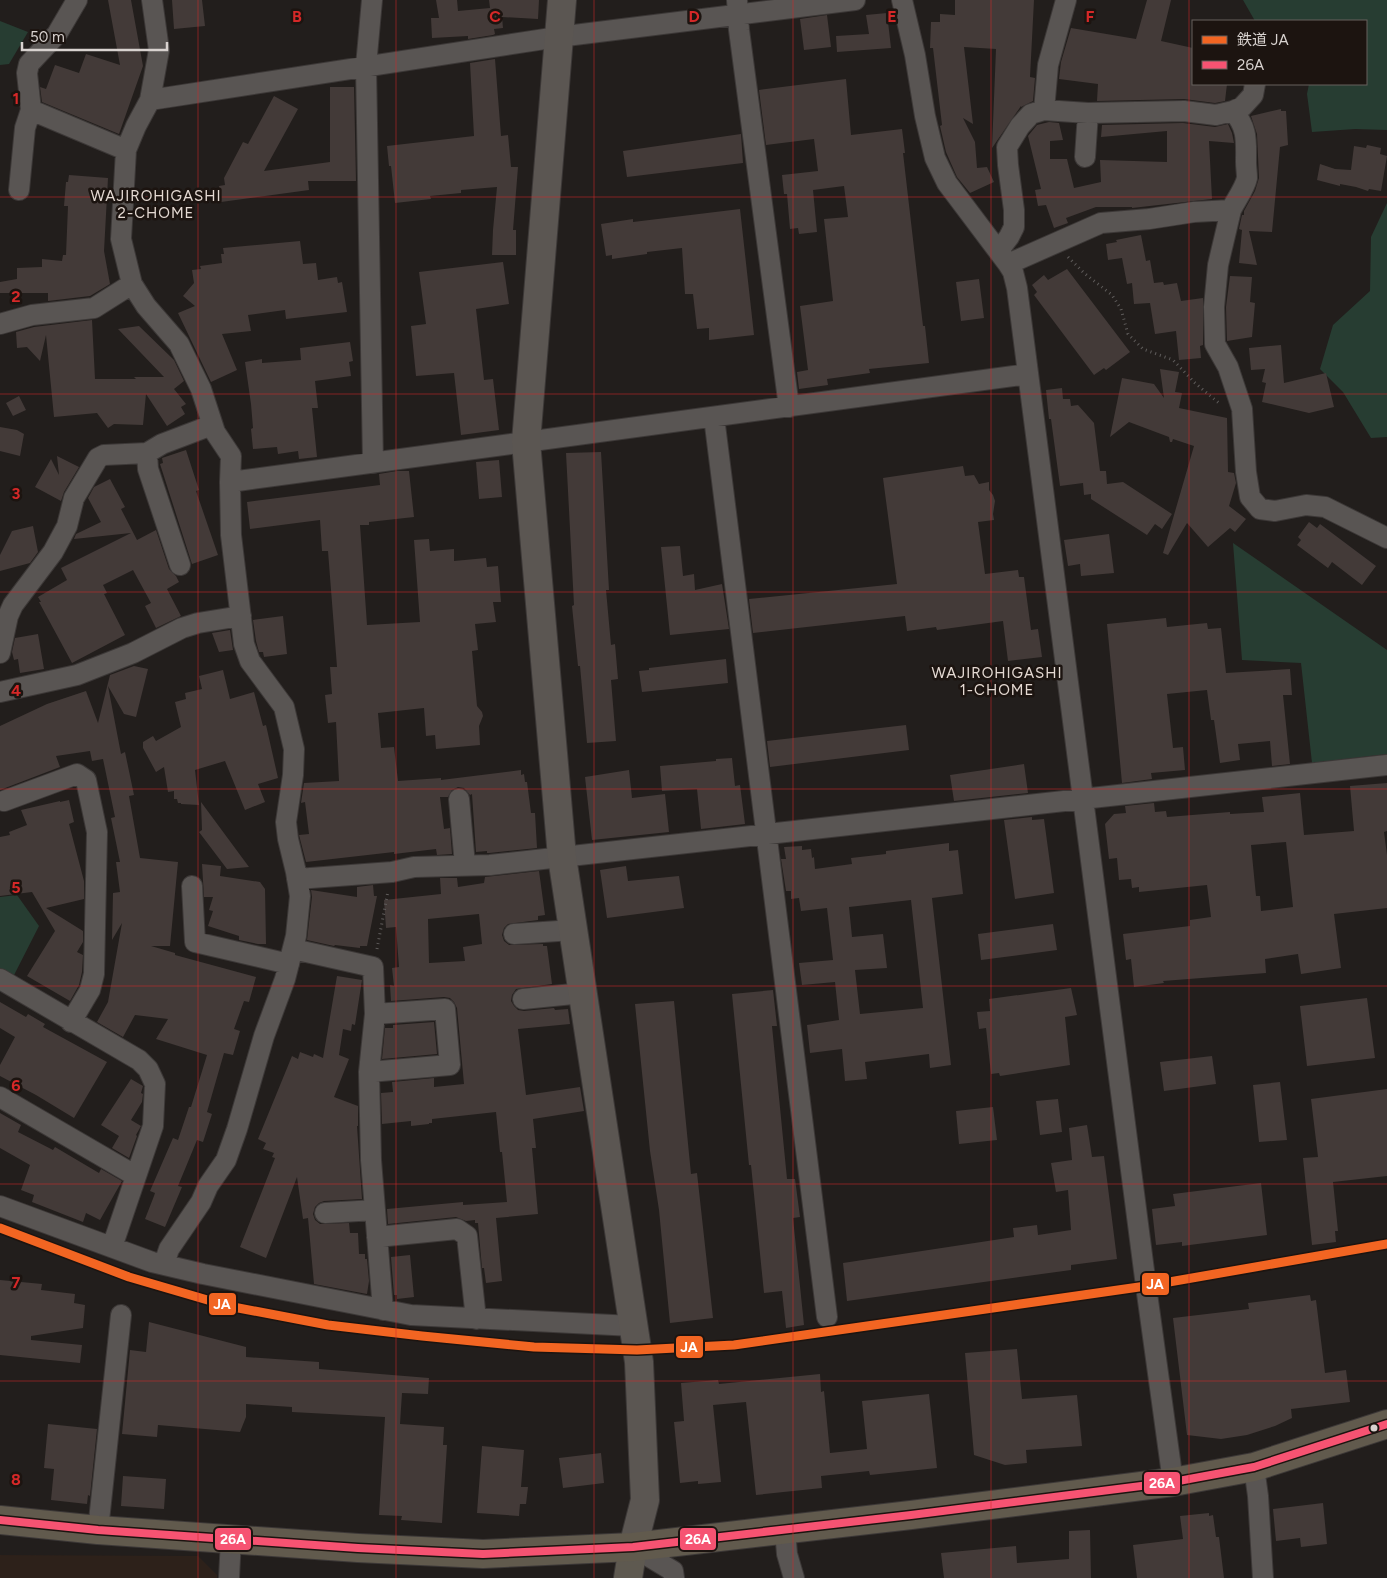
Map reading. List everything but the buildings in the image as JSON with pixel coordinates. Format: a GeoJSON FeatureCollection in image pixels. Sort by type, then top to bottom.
{"type":"FeatureCollection","features":[{"type":"Feature","properties":{"kind":"highway"},"geometry":{"type":"LineString","coordinates":[[0,1520],[98,1530],[358,1548],[483,1554],[633,1547],[1173,1482],[1254,1467],[1387,1424]]}},
{"type":"Feature","properties":{"kind":"main road"},"geometry":{"type":"LineString","coordinates":[[628,1578],[633,1547]]}},
{"type":"Feature","properties":{"kind":"street"},"geometry":{"type":"LineString","coordinates":[[19,190],[25,128],[31,110],[27,73],[29,64],[56,34],[78,0]]}},
{"type":"Feature","properties":{"kind":"street"},"geometry":{"type":"LineString","coordinates":[[152,0],[159,50],[150,100],[126,150],[121,239],[132,284],[146,306],[178,344],[201,389],[215,432],[231,456],[231,535],[244,644],[250,661],[284,707],[294,749],[293,776],[286,822],[300,896],[296,936],[291,957],[264,1036],[237,1130],[226,1160],[208,1186],[201,1202],[169,1249],[164,1264]]}},
{"type":"Feature","properties":{"kind":"street"},"geometry":{"type":"LineString","coordinates":[[372,0],[366,66],[373,463]]}},
{"type":"Feature","properties":{"kind":"street"},"geometry":{"type":"LineString","coordinates":[[562,0],[526,442],[562,857],[639,1362],[644,1500],[633,1547],[673,1571],[674,1578]]}},
{"type":"Feature","properties":{"kind":"street"},"geometry":{"type":"LineString","coordinates":[[150,100],[738,8],[855,0]]}},
{"type":"Feature","properties":{"kind":"street"},"geometry":{"type":"LineString","coordinates":[[902,0],[935,158],[948,183],[1013,272],[1017,288],[1173,1482]]}},
{"type":"Feature","properties":{"kind":"street"},"geometry":{"type":"LineString","coordinates":[[1044,110],[1048,65],[1066,0]]}},
{"type":"Feature","properties":{"kind":"street"},"geometry":{"type":"LineString","coordinates":[[738,8],[739,30],[789,407]]}},
{"type":"Feature","properties":{"kind":"street"},"geometry":{"type":"LineString","coordinates":[[1003,257],[1014,227],[1007,147],[1020,126],[1031,114],[1044,110],[1088,113],[1184,111],[1216,115],[1242,107],[1253,95],[1255,85]]}},
{"type":"Feature","properties":{"kind":"street"},"geometry":{"type":"LineString","coordinates":[[31,110],[126,150]]}},
{"type":"Feature","properties":{"kind":"street"},"geometry":{"type":"LineString","coordinates":[[1233,111],[1241,121],[1245,133],[1247,179],[1231,210],[1218,264],[1214,299],[1216,344],[1228,367],[1242,408],[1246,472],[1250,497],[1260,510],[1275,511],[1306,505],[1325,507],[1387,538]]}},
{"type":"Feature","properties":{"kind":"street"},"geometry":{"type":"LineString","coordinates":[[1086,157],[1088,113]]}},
{"type":"Feature","properties":{"kind":"street"},"geometry":{"type":"LineString","coordinates":[[1003,257],[1056,243],[1101,223],[1149,220],[1194,212],[1231,210]]}},
{"type":"Feature","properties":{"kind":"street"},"geometry":{"type":"LineString","coordinates":[[0,324],[32,315],[94,308],[132,284]]}},
{"type":"Feature","properties":{"kind":"street"},"geometry":{"type":"LineString","coordinates":[[230,482],[1028,374]]}},
{"type":"Feature","properties":{"kind":"street"},"geometry":{"type":"LineString","coordinates":[[714,417],[827,1316]]}},
{"type":"Feature","properties":{"kind":"street"},"geometry":{"type":"LineString","coordinates":[[0,653],[8,616],[13,605],[53,552],[67,526],[74,498],[98,458],[104,455],[147,453],[162,444],[212,425]]}},
{"type":"Feature","properties":{"kind":"street"},"geometry":{"type":"LineString","coordinates":[[147,453],[148,469],[180,565]]}},
{"type":"Feature","properties":{"kind":"street"},"geometry":{"type":"LineString","coordinates":[[0,692],[77,675],[133,653],[182,628],[198,623],[241,616]]}},
{"type":"Feature","properties":{"kind":"street"},"geometry":{"type":"LineString","coordinates":[[298,880],[392,872],[414,867],[490,865],[1387,765]]}},
{"type":"Feature","properties":{"kind":"street"},"geometry":{"type":"LineString","coordinates":[[4,801],[77,774],[86,780],[97,832],[94,974],[90,990],[71,1022]]}},
{"type":"Feature","properties":{"kind":"street"},"geometry":{"type":"LineString","coordinates":[[459,799],[465,865]]}},
{"type":"Feature","properties":{"kind":"street"},"geometry":{"type":"LineString","coordinates":[[192,886],[195,942],[291,957],[373,967],[374,1014],[369,1072],[370,1160],[383,1310]]}},
{"type":"Feature","properties":{"kind":"street"},"geometry":{"type":"LineString","coordinates":[[514,934],[573,930]]}},
{"type":"Feature","properties":{"kind":"street"},"geometry":{"type":"LineString","coordinates":[[0,979],[138,1060],[148,1069],[155,1084],[153,1126],[112,1247]]}},
{"type":"Feature","properties":{"kind":"street"},"geometry":{"type":"LineString","coordinates":[[523,998],[583,993]]}},
{"type":"Feature","properties":{"kind":"street"},"geometry":{"type":"LineString","coordinates":[[369,1072],[450,1065],[445,1009],[374,1014]]}},
{"type":"Feature","properties":{"kind":"street"},"geometry":{"type":"LineString","coordinates":[[0,1097],[136,1176]]}},
{"type":"Feature","properties":{"kind":"street"},"geometry":{"type":"LineString","coordinates":[[0,1206],[152,1262],[383,1310],[411,1315],[476,1320],[633,1326]]}},
{"type":"Feature","properties":{"kind":"street"},"geometry":{"type":"LineString","coordinates":[[325,1213],[375,1210]]}},
{"type":"Feature","properties":{"kind":"street"},"geometry":{"type":"LineString","coordinates":[[377,1237],[457,1229],[467,1236],[476,1320]]}},
{"type":"Feature","properties":{"kind":"street"},"geometry":{"type":"LineString","coordinates":[[98,1530],[121,1315]]}},
{"type":"Feature","properties":{"kind":"street"},"geometry":{"type":"LineString","coordinates":[[1254,1467],[1258,1496],[1263,1578]]}},
{"type":"Feature","properties":{"kind":"street"},"geometry":{"type":"LineString","coordinates":[[785,1530],[787,1554],[794,1578]]}},
{"type":"Feature","properties":{"kind":"street"},"geometry":{"type":"LineString","coordinates":[[229,1578],[231,1539]]}},
{"type":"Feature","properties":{"kind":"path"},"geometry":{"type":"LineString","coordinates":[[1056,243],[1062,252],[1084,273],[1112,295],[1121,309],[1128,334],[1143,349],[1173,360],[1218,404],[1242,408]]}},
{"type":"Feature","properties":{"kind":"path"},"geometry":{"type":"LineString","coordinates":[[373,967],[392,872]]}},
{"type":"Feature","properties":{"kind":"shaded area"},"geometry":{"type":"Polygon","coordinates":[[[0,1555],[198,1556],[217,1575],[217,1578],[0,1578],[0,1555]]]}},
{"type":"Feature","properties":{"kind":"green space"},"geometry":{"type":"Polygon","coordinates":[[[1243,0],[1387,0],[1387,130],[1355,129],[1312,132],[1307,94],[1309,85],[1367,85],[1367,20],[1254,20],[1243,0]]]}},
{"type":"Feature","properties":{"kind":"green space"},"geometry":{"type":"Polygon","coordinates":[[[0,21],[28,32],[9,64],[0,65],[0,21]]]}},
{"type":"Feature","properties":{"kind":"green space"},"geometry":{"type":"Polygon","coordinates":[[[1387,203],[1387,437],[1371,438],[1343,392],[1320,369],[1333,325],[1370,291],[1371,237],[1387,203]]]}},
{"type":"Feature","properties":{"kind":"green space"},"geometry":{"type":"Polygon","coordinates":[[[1233,543],[1387,650],[1387,754],[1312,763],[1301,663],[1242,660],[1233,543]]]}},
{"type":"Feature","properties":{"kind":"green space"},"geometry":{"type":"Polygon","coordinates":[[[17,895],[39,926],[11,981],[0,974],[0,897],[17,895]]]}},
{"type":"Feature","properties":{"kind":"rail line","name":"JA"},"geometry":{"type":"LineString","coordinates":[[0,1228],[129,1277],[228,1306],[328,1325],[422,1336],[534,1347],[637,1350],[734,1345],[1146,1286],[1387,1244]]}},
{"type":"Feature","properties":{"kind":"transit line","name":"26A"},"geometry":{"type":"LineString","coordinates":[[0,1520],[98,1530],[358,1548],[483,1554],[633,1547],[1173,1482],[1254,1467],[1387,1424]]}},
{"type":"Feature","properties":{"kind":"district","name":"WAJIROHIGASHI 2-CHOME"},"geometry":{"type":"Point","coordinates":[156,204]}},
{"type":"Feature","properties":{"kind":"district","name":"WAJIROHIGASHI 1-CHOME"},"geometry":{"type":"Point","coordinates":[997,682]}}]}
